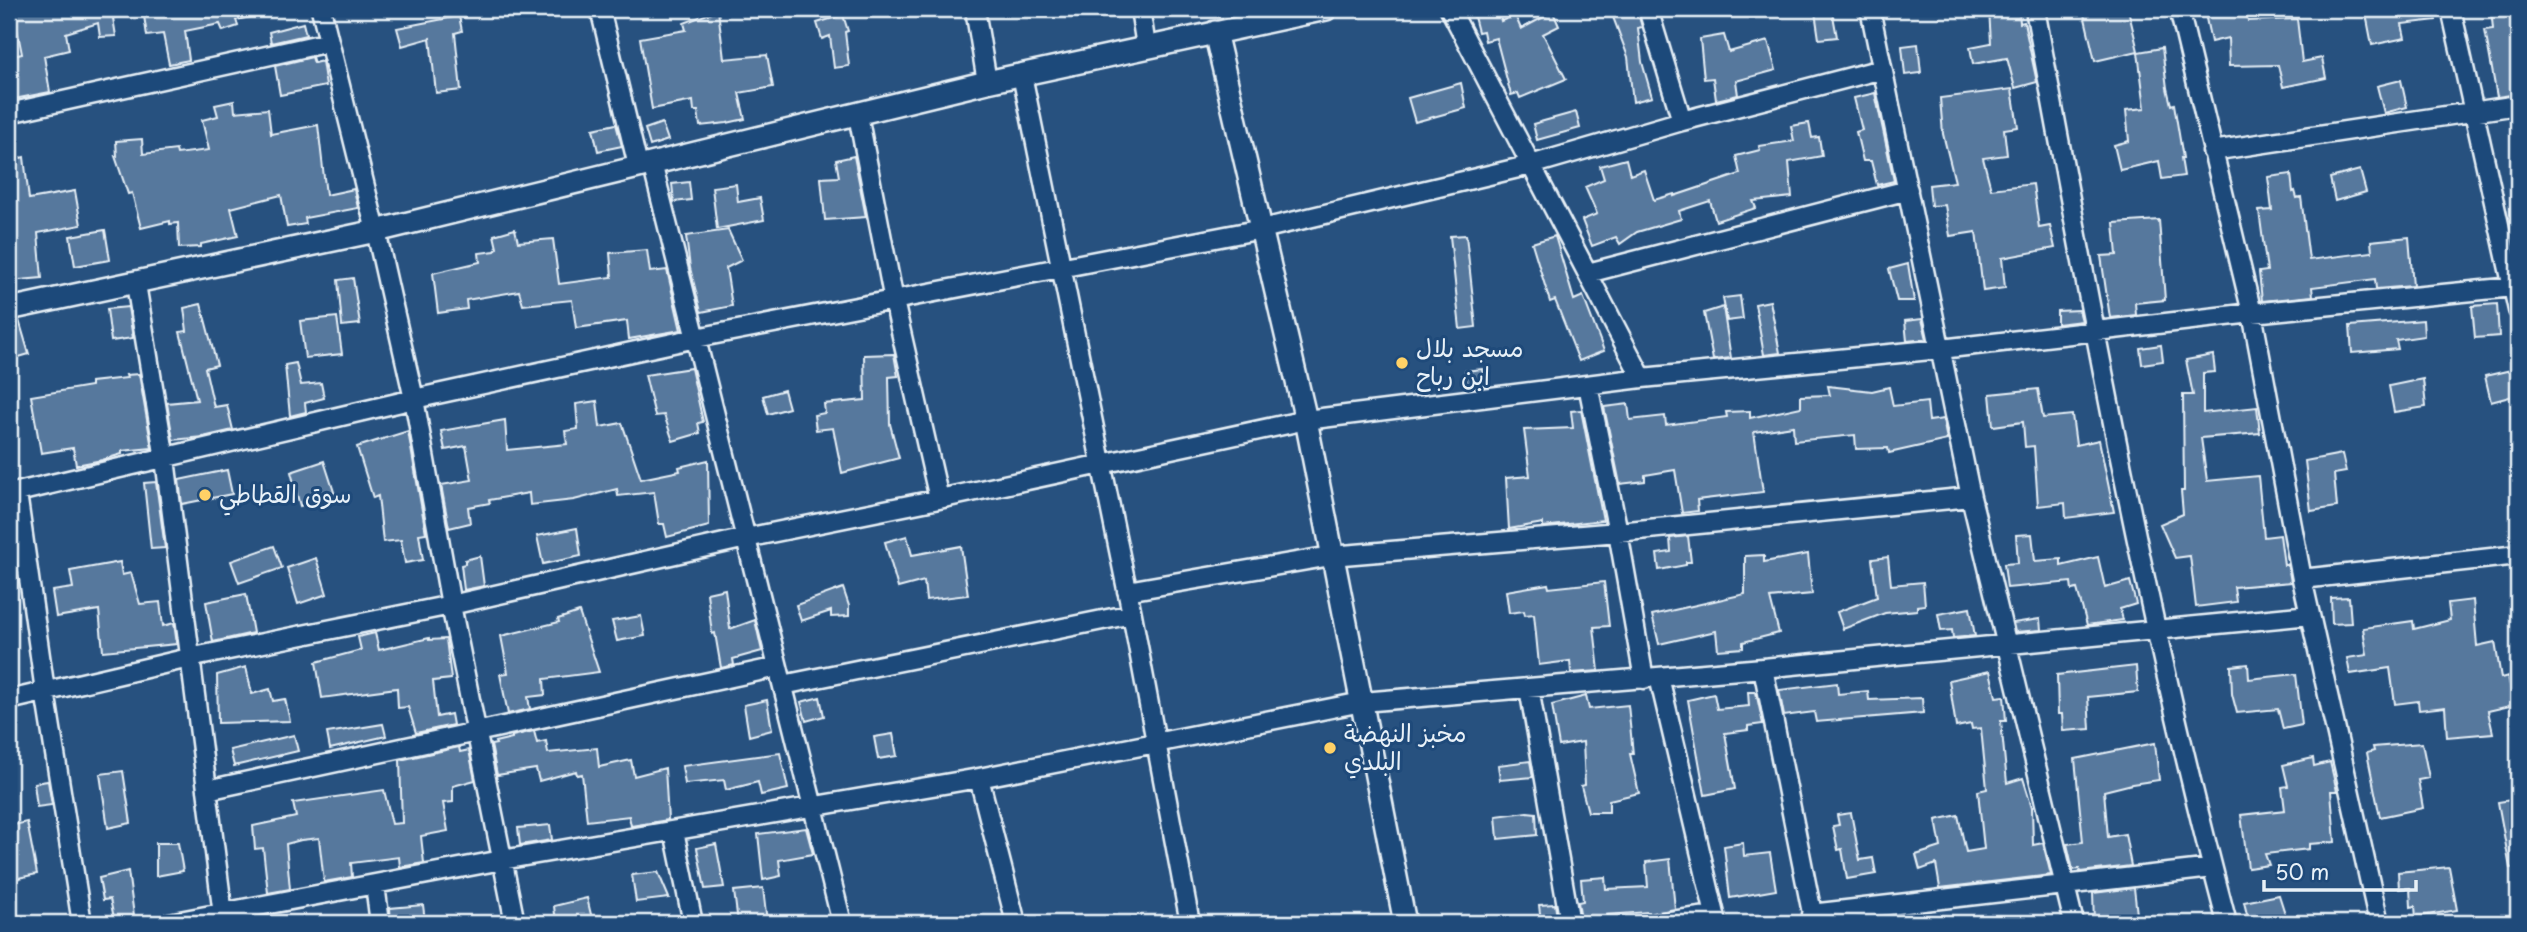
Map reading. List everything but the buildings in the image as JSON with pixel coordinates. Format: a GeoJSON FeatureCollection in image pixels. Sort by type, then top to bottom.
{"type":"FeatureCollection","features":[{"type":"Feature","properties":{"kind":"street"},"geometry":{"type":"LineString","coordinates":[[321,9],[376,231],[414,400],[451,605],[514,923]]}},
{"type":"Feature","properties":{"kind":"street"},"geometry":{"type":"LineString","coordinates":[[600,9],[696,338],[842,923]]}},
{"type":"Feature","properties":{"kind":"street"},"geometry":{"type":"LineString","coordinates":[[975,9],[988,82]]}},
{"type":"Feature","properties":{"kind":"street"},"geometry":{"type":"LineString","coordinates":[[1140,9],[1146,47]]}},
{"type":"Feature","properties":{"kind":"street"},"geometry":{"type":"LineString","coordinates":[[9,309],[376,231],[988,82],[1326,9]]}},
{"type":"Feature","properties":{"kind":"street"},"geometry":{"type":"LineString","coordinates":[[1450,9],[1642,378]]}},
{"type":"Feature","properties":{"kind":"street"},"geometry":{"type":"LineString","coordinates":[[1648,9],[1682,121]]}},
{"type":"Feature","properties":{"kind":"street"},"geometry":{"type":"LineString","coordinates":[[1870,9],[1971,497],[2074,923]]}},
{"type":"Feature","properties":{"kind":"street"},"geometry":{"type":"LineString","coordinates":[[2035,9],[2094,332],[2156,631],[2227,923]]}},
{"type":"Feature","properties":{"kind":"street"},"geometry":{"type":"LineString","coordinates":[[2179,9],[2252,313],[2302,579],[2379,923]]}},
{"type":"Feature","properties":{"kind":"street"},"geometry":{"type":"LineString","coordinates":[[2451,9],[2474,111],[2514,264],[2513,287],[2518,310]]}},
{"type":"Feature","properties":{"kind":"street"},"geometry":{"type":"LineString","coordinates":[[1215,32],[1306,420],[1405,923]]}},
{"type":"Feature","properties":{"kind":"street"},"geometry":{"type":"LineString","coordinates":[[9,113],[329,42]]}},
{"type":"Feature","properties":{"kind":"street"},"geometry":{"type":"LineString","coordinates":[[82,923],[13,494],[414,400],[696,338],[1262,229],[1531,165],[1682,121],[1882,69]]}},
{"type":"Feature","properties":{"kind":"street"},"geometry":{"type":"LineString","coordinates":[[1022,75],[1132,614],[1190,923]]}},
{"type":"Feature","properties":{"kind":"street"},"geometry":{"type":"LineString","coordinates":[[2212,151],[2518,105]]}},
{"type":"Feature","properties":{"kind":"street"},"geometry":{"type":"LineString","coordinates":[[859,115],[894,301],[939,499]]}},
{"type":"Feature","properties":{"kind":"street"},"geometry":{"type":"LineString","coordinates":[[1588,273],[1908,190]]}},
{"type":"Feature","properties":{"kind":"street"},"geometry":{"type":"LineString","coordinates":[[136,284],[165,459],[223,918]]}},
{"type":"Feature","properties":{"kind":"street"},"geometry":{"type":"LineString","coordinates":[[9,700],[189,658],[451,605],[746,538],[1306,420],[1642,378],[1941,349],[2252,313],[2513,287]]}},
{"type":"Feature","properties":{"kind":"street"},"geometry":{"type":"LineString","coordinates":[[1588,385],[1651,678],[1716,919],[1656,923]]}},
{"type":"Feature","properties":{"kind":"street"},"geometry":{"type":"LineString","coordinates":[[1127,591],[1331,556],[1618,532],[1971,497]]}},
{"type":"Feature","properties":{"kind":"street"},"geometry":{"type":"LineString","coordinates":[[2302,579],[2518,555]]}},
{"type":"Feature","properties":{"kind":"street"},"geometry":{"type":"LineString","coordinates":[[207,790],[477,733],[1132,614]]}},
{"type":"Feature","properties":{"kind":"street"},"geometry":{"type":"LineString","coordinates":[[169,923],[223,918],[502,860],[979,778],[1362,702],[1763,668],[2310,615]]}},
{"type":"Feature","properties":{"kind":"street"},"geometry":{"type":"LineString","coordinates":[[1763,668],[1813,919],[2212,868]]}},
{"type":"Feature","properties":{"kind":"street"},"geometry":{"type":"LineString","coordinates":[[1529,688],[1570,923]]}},
{"type":"Feature","properties":{"kind":"street"},"geometry":{"type":"LineString","coordinates":[[979,778],[1016,923]]}},
{"type":"Feature","properties":{"kind":"street"},"geometry":{"type":"LineString","coordinates":[[674,831],[693,923]]}},
{"type":"Feature","properties":{"kind":"street"},"geometry":{"type":"LineString","coordinates":[[375,885],[380,923]]}},
{"type":"Feature","properties":{"kind":"place","name":"مسجد بلال ابن رباح"},"geometry":{"type":"Point","coordinates":[1402,363]}},
{"type":"Feature","properties":{"kind":"place","name":"سوق القطاطي"},"geometry":{"type":"Point","coordinates":[205,495]}},
{"type":"Feature","properties":{"kind":"place","name":"مخبز النهضة البلدي"},"geometry":{"type":"Point","coordinates":[1330,748]}}]}
